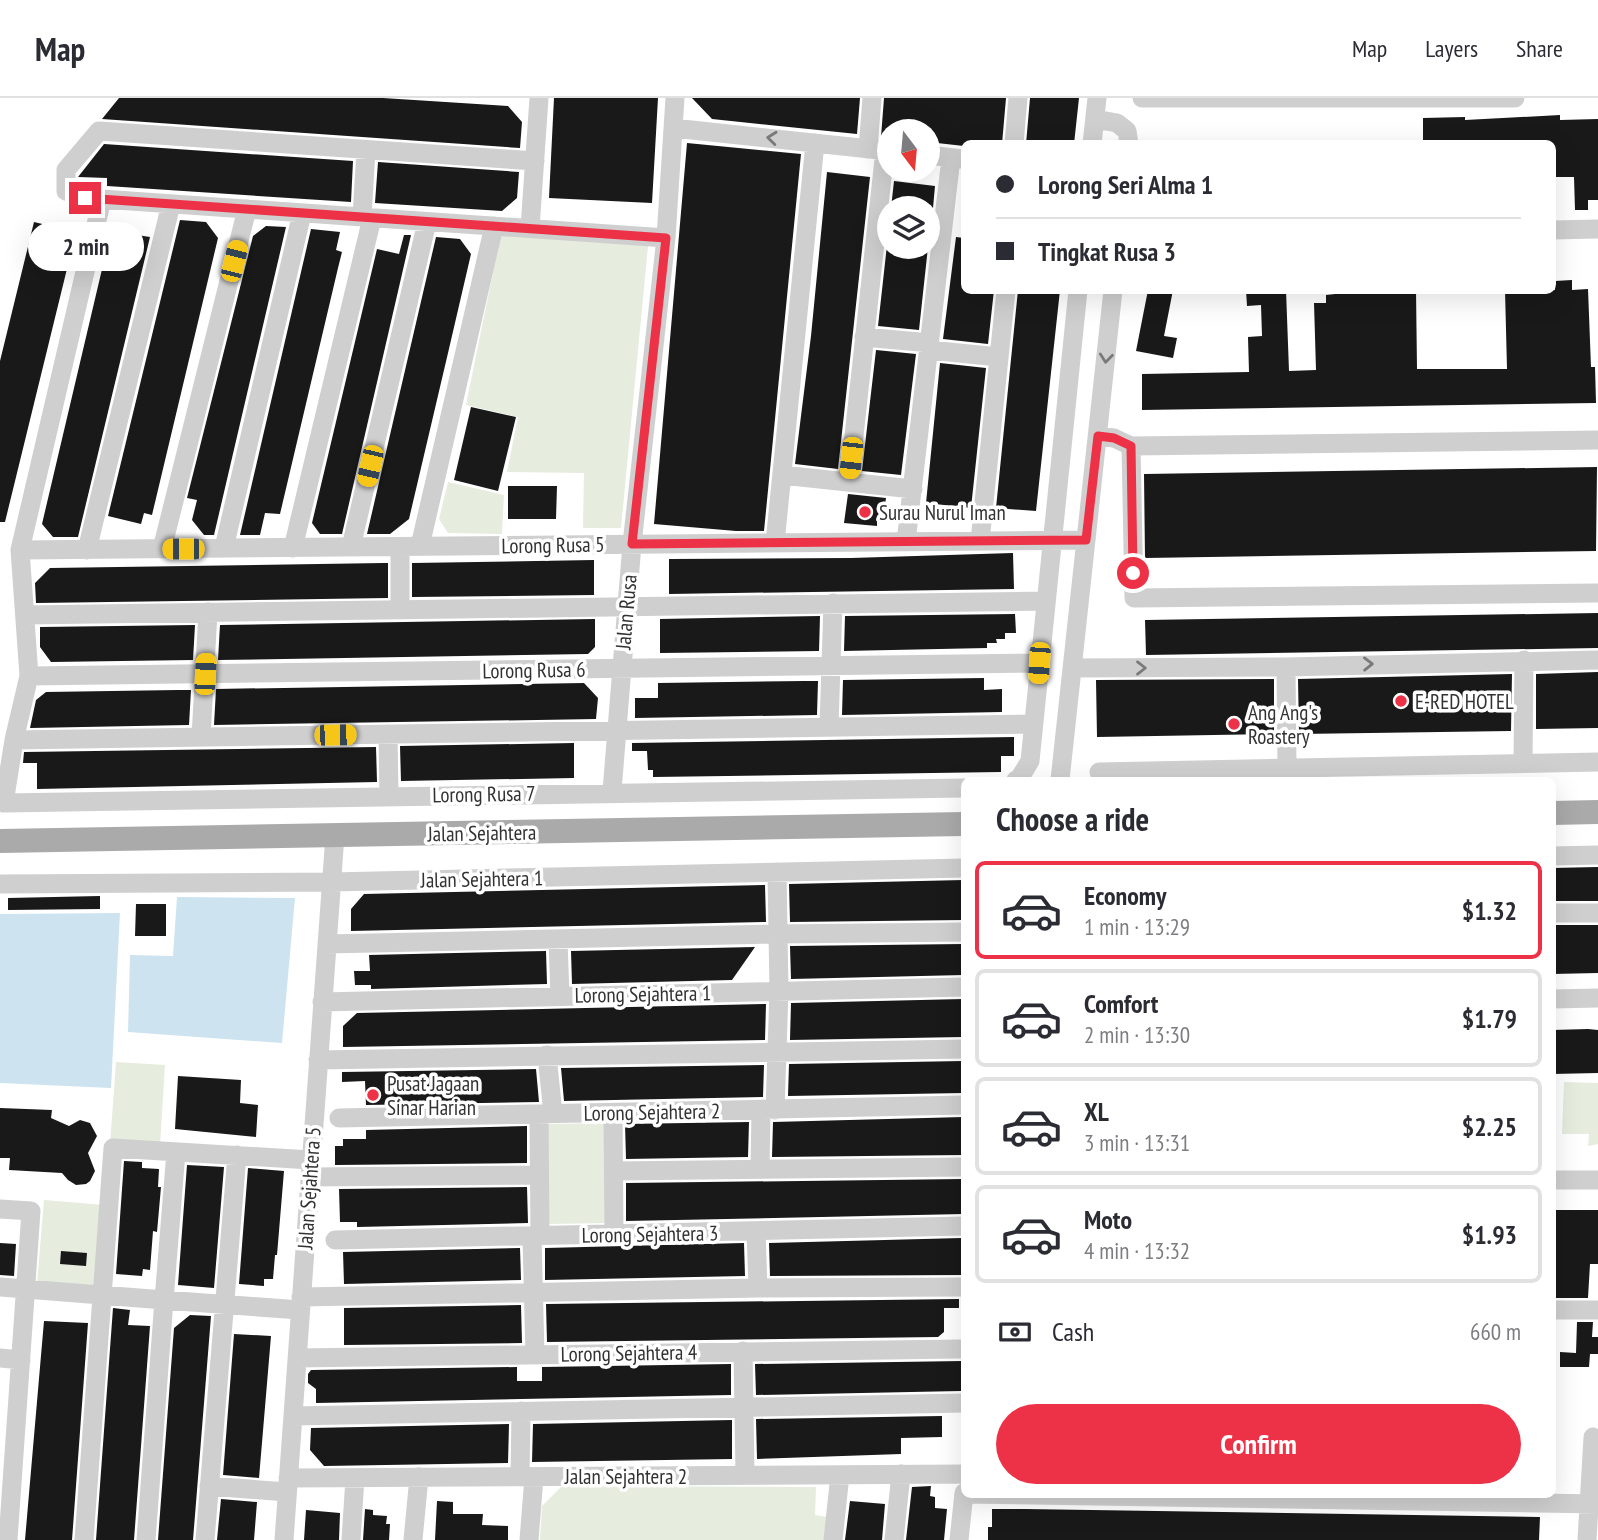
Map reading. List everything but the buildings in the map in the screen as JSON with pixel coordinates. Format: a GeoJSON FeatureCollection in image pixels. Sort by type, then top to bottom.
{"type":"FeatureCollection","features":[{"type":"Feature","properties":{"kind":"main road"},"geometry":{"type":"LineString","coordinates":[[1556,813],[1598,812]]}},
{"type":"Feature","properties":{"kind":"main road","name":"Jalan Sejahtera"},"geometry":{"type":"LineString","coordinates":[[0,841],[961,824]]}},
{"type":"Feature","properties":{"kind":"street"},"geometry":{"type":"LineString","coordinates":[[530,228],[539,98]]}},
{"type":"Feature","properties":{"kind":"street","name":"Jalan Rusa"},"geometry":{"type":"LineString","coordinates":[[612,792],[632,544],[666,238],[675,98]]}},
{"type":"Feature","properties":{"kind":"street"},"geometry":{"type":"LineString","coordinates":[[872,98],[877,127]]}},
{"type":"Feature","properties":{"kind":"street"},"geometry":{"type":"LineString","coordinates":[[1014,140],[1018,98]]}},
{"type":"Feature","properties":{"kind":"street"},"geometry":{"type":"LineString","coordinates":[[1092,140],[1097,98]]}},
{"type":"Feature","properties":{"kind":"street"},"geometry":{"type":"LineString","coordinates":[[1142,98],[1515,98]]}},
{"type":"Feature","properties":{"kind":"street"},"geometry":{"type":"LineString","coordinates":[[1095,119],[1117,123],[1127,131],[1128,140]]}},
{"type":"Feature","properties":{"kind":"street"},"geometry":{"type":"LineString","coordinates":[[673,128],[877,150]]}},
{"type":"Feature","properties":{"kind":"street"},"geometry":{"type":"LineString","coordinates":[[535,161],[99,131],[66,170],[66,191],[93,199],[666,238]]}},
{"type":"Feature","properties":{"kind":"street"},"geometry":{"type":"LineString","coordinates":[[775,543],[815,143]]}},
{"type":"Feature","properties":{"kind":"street"},"geometry":{"type":"LineString","coordinates":[[293,548],[367,217],[366,150]]}},
{"type":"Feature","properties":{"kind":"street"},"geometry":{"type":"LineString","coordinates":[[906,542],[929,346],[958,158],[940,156]]}},
{"type":"Feature","properties":{"kind":"street"},"geometry":{"type":"LineString","coordinates":[[849,482],[878,182]]}},
{"type":"Feature","properties":{"kind":"street"},"geometry":{"type":"LineString","coordinates":[[93,199],[20,550],[29,676],[14,740],[1034,724]]}},
{"type":"Feature","properties":{"kind":"street"},"geometry":{"type":"LineString","coordinates":[[87,550],[171,204]]}},
{"type":"Feature","properties":{"kind":"street"},"geometry":{"type":"LineString","coordinates":[[162,549],[247,209]]}},
{"type":"Feature","properties":{"kind":"street"},"geometry":{"type":"LineString","coordinates":[[224,548],[302,213]]}},
{"type":"Feature","properties":{"kind":"street"},"geometry":{"type":"LineString","coordinates":[[351,547],[427,222]]}},
{"type":"Feature","properties":{"kind":"street"},"geometry":{"type":"LineString","coordinates":[[400,610],[410,546],[494,226]]}},
{"type":"Feature","properties":{"kind":"street"},"geometry":{"type":"LineString","coordinates":[[1556,230],[1598,229]]}},
{"type":"Feature","properties":{"kind":"street"},"geometry":{"type":"LineString","coordinates":[[980,541],[1006,294]]}},
{"type":"Feature","properties":{"kind":"street"},"geometry":{"type":"LineString","coordinates":[[1019,777],[1030,761],[1078,294]]}},
{"type":"Feature","properties":{"kind":"street"},"geometry":{"type":"LineString","coordinates":[[1060,777],[1113,294]]}},
{"type":"Feature","properties":{"kind":"street"},"geometry":{"type":"LineString","coordinates":[[864,337],[999,358]]}},
{"type":"Feature","properties":{"kind":"street"},"geometry":{"type":"LineString","coordinates":[[1098,436],[1114,438],[1131,446],[1598,440]]}},
{"type":"Feature","properties":{"kind":"street"},"geometry":{"type":"LineString","coordinates":[[1131,446],[1134,598],[1598,593]]}},
{"type":"Feature","properties":{"kind":"street"},"geometry":{"type":"LineString","coordinates":[[782,475],[913,489]]}},
{"type":"Feature","properties":{"kind":"street","name":"Lorong Rusa 5"},"geometry":{"type":"LineString","coordinates":[[20,550],[1086,540]]}},
{"type":"Feature","properties":{"kind":"street"},"geometry":{"type":"LineString","coordinates":[[25,615],[1046,601]]}},
{"type":"Feature","properties":{"kind":"street"},"geometry":{"type":"LineString","coordinates":[[829,726],[833,603]]}},
{"type":"Feature","properties":{"kind":"street"},"geometry":{"type":"LineString","coordinates":[[201,737],[208,612]]}},
{"type":"Feature","properties":{"kind":"street"},"geometry":{"type":"LineString","coordinates":[[1523,763],[1524,660]]}},
{"type":"Feature","properties":{"kind":"street"},"geometry":{"type":"LineString","coordinates":[[1073,668],[1286,667],[1598,660]]}},
{"type":"Feature","properties":{"kind":"street","name":"Lorong Rusa 6"},"geometry":{"type":"LineString","coordinates":[[29,676],[1039,663]]}},
{"type":"Feature","properties":{"kind":"street"},"geometry":{"type":"LineString","coordinates":[[1286,667],[1287,768]]}},
{"type":"Feature","properties":{"kind":"street"},"geometry":{"type":"LineString","coordinates":[[388,734],[388,796]]}},
{"type":"Feature","properties":{"kind":"street","name":"Lorong Rusa 7"},"geometry":{"type":"LineString","coordinates":[[14,740],[4,803],[961,788]]}},
{"type":"Feature","properties":{"kind":"street"},"geometry":{"type":"LineString","coordinates":[[1099,772],[1287,768],[1403,773],[1523,763],[1598,762]]}},
{"type":"Feature","properties":{"kind":"street","name":"Jalan Sejahtera 5"},"geometry":{"type":"LineString","coordinates":[[284,1540],[335,835]]}},
{"type":"Feature","properties":{"kind":"street"},"geometry":{"type":"LineString","coordinates":[[1556,856],[1598,855]]}},
{"type":"Feature","properties":{"kind":"street","name":"Jalan Sejahtera 1"},"geometry":{"type":"LineString","coordinates":[[0,884],[331,882],[961,868]]}},
{"type":"Feature","properties":{"kind":"street"},"geometry":{"type":"LineString","coordinates":[[760,1168],[777,1052],[778,872]]}},
{"type":"Feature","properties":{"kind":"street"},"geometry":{"type":"LineString","coordinates":[[1556,913],[1598,913]]}},
{"type":"Feature","properties":{"kind":"street"},"geometry":{"type":"LineString","coordinates":[[327,944],[961,932]]}},
{"type":"Feature","properties":{"kind":"street"},"geometry":{"type":"LineString","coordinates":[[558,940],[559,996]]}},
{"type":"Feature","properties":{"kind":"street","name":"Lorong Sejahtera 1"},"geometry":{"type":"LineString","coordinates":[[323,1002],[961,988]]}},
{"type":"Feature","properties":{"kind":"street"},"geometry":{"type":"LineString","coordinates":[[1556,999],[1598,998]]}},
{"type":"Feature","properties":{"kind":"street"},"geometry":{"type":"LineString","coordinates":[[318,1060],[961,1049]]}},
{"type":"Feature","properties":{"kind":"street"},"geometry":{"type":"LineString","coordinates":[[534,1355],[533,1292],[539,1175],[546,1114],[547,1055]]}},
{"type":"Feature","properties":{"kind":"street","name":"Lorong Sejahtera 2"},"geometry":{"type":"LineString","coordinates":[[339,1118],[961,1105]]}},
{"type":"Feature","properties":{"kind":"street"},"geometry":{"type":"LineString","coordinates":[[613,1112],[614,1234]]}},
{"type":"Feature","properties":{"kind":"street"},"geometry":{"type":"LineString","coordinates":[[84,1540],[113,1148],[237,1155],[311,1168],[539,1175]]}},
{"type":"Feature","properties":{"kind":"street"},"geometry":{"type":"LineString","coordinates":[[146,1540],[176,1152]]}},
{"type":"Feature","properties":{"kind":"street"},"geometry":{"type":"LineString","coordinates":[[205,1540],[237,1155]]}},
{"type":"Feature","properties":{"kind":"street"},"geometry":{"type":"LineString","coordinates":[[614,1171],[961,1167]]}},
{"type":"Feature","properties":{"kind":"street"},"geometry":{"type":"LineString","coordinates":[[1556,1180],[1598,1181]]}},
{"type":"Feature","properties":{"kind":"street"},"geometry":{"type":"LineString","coordinates":[[0,1209],[31,1210],[21,1360],[8,1435],[5,1509],[8,1540]]}},
{"type":"Feature","properties":{"kind":"street","name":"Lorong Sejahtera 3"},"geometry":{"type":"LineString","coordinates":[[335,1240],[961,1226]]}},
{"type":"Feature","properties":{"kind":"street"},"geometry":{"type":"LineString","coordinates":[[756,1231],[758,1288]]}},
{"type":"Feature","properties":{"kind":"street"},"geometry":{"type":"LineString","coordinates":[[0,1287],[225,1305],[301,1304],[533,1292],[961,1287]]}},
{"type":"Feature","properties":{"kind":"street"},"geometry":{"type":"LineString","coordinates":[[1556,1310],[1598,1310]]}},
{"type":"Feature","properties":{"kind":"street","name":"Lorong Sejahtera 4"},"geometry":{"type":"LineString","coordinates":[[297,1358],[960,1349]]}},
{"type":"Feature","properties":{"kind":"street"},"geometry":{"type":"LineString","coordinates":[[743,1351],[745,1475]]}},
{"type":"Feature","properties":{"kind":"street"},"geometry":{"type":"LineString","coordinates":[[0,1358],[21,1360]]}},
{"type":"Feature","properties":{"kind":"street"},"geometry":{"type":"LineString","coordinates":[[293,1416],[961,1404]]}},
{"type":"Feature","properties":{"kind":"street"},"geometry":{"type":"LineString","coordinates":[[521,1411],[529,1540]]}},
{"type":"Feature","properties":{"kind":"street"},"geometry":{"type":"LineString","coordinates":[[1587,1540],[1593,1504],[1593,1437]]}},
{"type":"Feature","properties":{"kind":"street"},"geometry":{"type":"LineString","coordinates":[[894,1540],[901,1474]]}},
{"type":"Feature","properties":{"kind":"street","name":"Jalan Sejahtera 2"},"geometry":{"type":"LineString","coordinates":[[209,1486],[288,1485],[355,1478],[961,1474]]}},
{"type":"Feature","properties":{"kind":"street"},"geometry":{"type":"LineString","coordinates":[[833,1540],[840,1475]]}},
{"type":"Feature","properties":{"kind":"street"},"geometry":{"type":"LineString","coordinates":[[413,1540],[419,1477]]}},
{"type":"Feature","properties":{"kind":"street"},"geometry":{"type":"LineString","coordinates":[[351,1540],[355,1478]]}},
{"type":"Feature","properties":{"kind":"street"},"geometry":{"type":"LineString","coordinates":[[959,1540],[964,1498]]}},
{"type":"Feature","properties":{"kind":"street"},"geometry":{"type":"LineString","coordinates":[[1216,1498],[1593,1504]]}},
{"type":"Feature","properties":{"kind":"shaded area"},"geometry":{"type":"Polygon","coordinates":[[[501,233],[648,246],[621,528],[583,528],[584,473],[507,472],[518,417],[466,405],[501,233]]]}},
{"type":"Feature","properties":{"kind":"shaded area"},"geometry":{"type":"Polygon","coordinates":[[[448,482],[504,495],[502,534],[448,533],[439,519],[448,482]]]}},
{"type":"Feature","properties":{"kind":"shaded area"},"geometry":{"type":"Polygon","coordinates":[[[116,1062],[165,1065],[160,1145],[110,1144],[116,1062]]]}},
{"type":"Feature","properties":{"kind":"shaded area"},"geometry":{"type":"Polygon","coordinates":[[[1564,1082],[1598,1083],[1598,1144],[1588,1146],[1589,1134],[1562,1134],[1564,1082]]]}},
{"type":"Feature","properties":{"kind":"shaded area"},"geometry":{"type":"Polygon","coordinates":[[[609,1123],[610,1223],[546,1224],[545,1124],[609,1123]]]}},
{"type":"Feature","properties":{"kind":"shaded area"},"geometry":{"type":"Polygon","coordinates":[[[44,1200],[104,1205],[97,1288],[37,1284],[44,1200]]]}},
{"type":"Feature","properties":{"kind":"shaded area"},"geometry":{"type":"Polygon","coordinates":[[[562,1486],[816,1487],[815,1515],[828,1517],[825,1540],[540,1540],[542,1506],[562,1486]]]}},
{"type":"Feature","properties":{"kind":"water"},"geometry":{"type":"Polygon","coordinates":[[[177,897],[295,898],[282,1043],[128,1032],[130,955],[173,956],[177,897]]]}},
{"type":"Feature","properties":{"kind":"water"},"geometry":{"type":"Polygon","coordinates":[[[120,913],[111,1088],[0,1083],[0,914],[120,913]]]}},
{"type":"Feature","properties":{"kind":"place","name":"Surau Nurul Iman"},"geometry":{"type":"Point","coordinates":[865,512]}},
{"type":"Feature","properties":{"kind":"place","name":"E-RED HOTEL"},"geometry":{"type":"Point","coordinates":[1401,701]}},
{"type":"Feature","properties":{"kind":"place","name":"Ang Ang's Roastery"},"geometry":{"type":"Point","coordinates":[1234,724]}},
{"type":"Feature","properties":{"kind":"place","name":"Pusat Jagaan Sinar Harian"},"geometry":{"type":"Point","coordinates":[373,1095]}},
{"type":"Feature","properties":{"kind":"route"},"geometry":{"type":"LineString","coordinates":[[85,198],[666,238],[632,544],[1086,540],[1098,436],[1114,438],[1131,446],[1133,573]]}}]}
